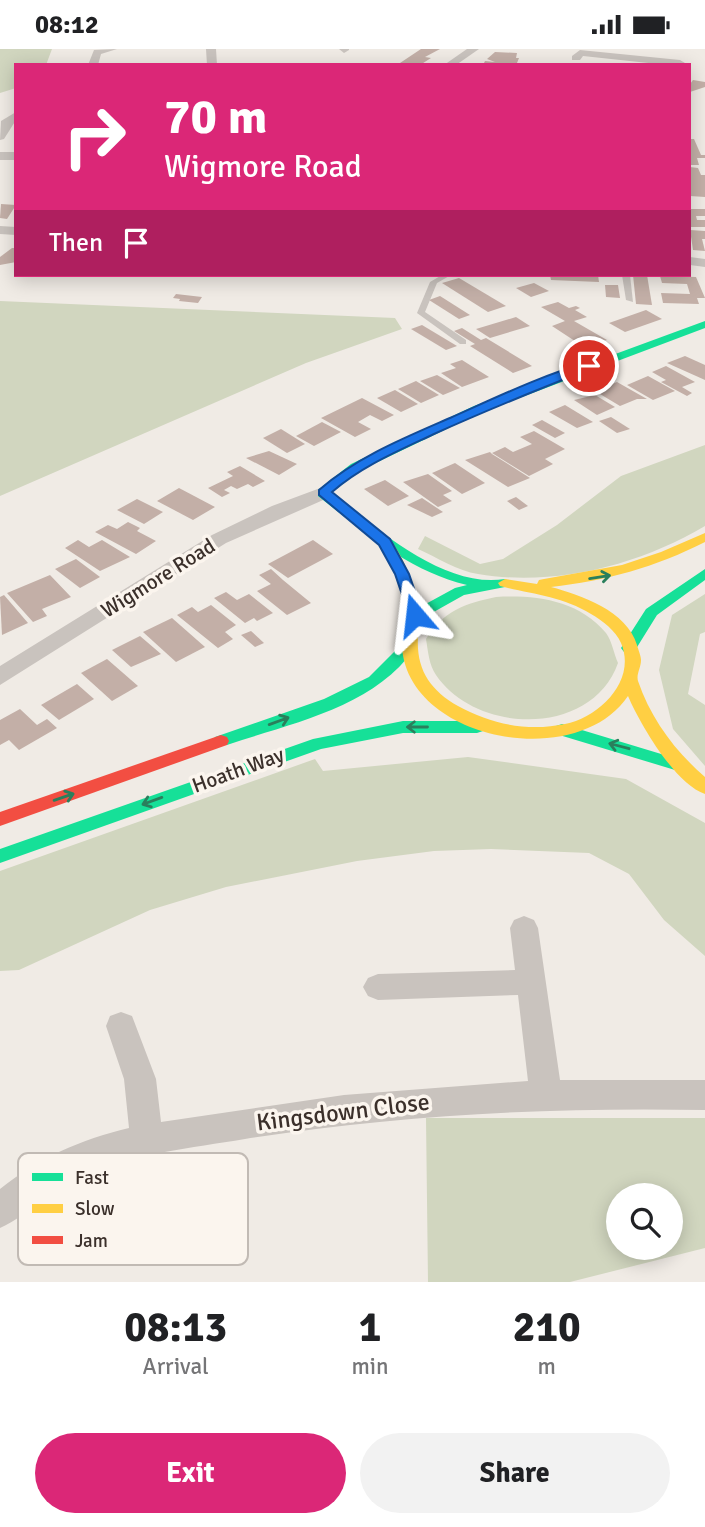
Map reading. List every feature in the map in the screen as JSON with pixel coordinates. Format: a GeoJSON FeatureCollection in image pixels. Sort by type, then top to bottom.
{"type":"FeatureCollection","features":[{"type":"Feature","properties":{"kind":"main road","name":"Wigmore Road"},"geometry":{"type":"LineString","coordinates":[[323,493],[356,467],[478,409],[705,324]]}},
{"type":"Feature","properties":{"kind":"main road"},"geometry":{"type":"LineString","coordinates":[[323,493],[385,542],[444,575],[485,585]]}},
{"type":"Feature","properties":{"kind":"main road"},"geometry":{"type":"LineString","coordinates":[[415,615],[460,591],[485,585],[533,584],[620,574],[663,560],[705,537]]}},
{"type":"Feature","properties":{"kind":"main road"},"geometry":{"type":"LineString","coordinates":[[385,542],[402,574],[415,615],[406,649],[410,667],[423,689],[450,712],[485,727],[513,732],[562,730],[591,722],[614,706],[631,682],[634,669],[629,648],[607,617],[588,604],[533,584]]}},
{"type":"Feature","properties":{"kind":"main road"},"geometry":{"type":"LineString","coordinates":[[629,648],[639,624],[650,611],[705,573]]}},
{"type":"Feature","properties":{"kind":"main road","name":"Hoath Way"},"geometry":{"type":"LineString","coordinates":[[0,819],[340,699],[375,681],[406,649]]}},
{"type":"Feature","properties":{"kind":"main road"},"geometry":{"type":"LineString","coordinates":[[631,682],[644,721],[675,764],[705,787]]}},
{"type":"Feature","properties":{"kind":"main road","name":"Hoath Way"},"geometry":{"type":"LineString","coordinates":[[0,856],[319,743],[403,727],[485,727]]}},
{"type":"Feature","properties":{"kind":"main road"},"geometry":{"type":"LineString","coordinates":[[562,730],[675,764]]}},
{"type":"Feature","properties":{"kind":"street"},"geometry":{"type":"LineString","coordinates":[[94,63],[98,52],[112,49]]}},
{"type":"Feature","properties":{"kind":"street"},"geometry":{"type":"LineString","coordinates":[[452,63],[474,49]]}},
{"type":"Feature","properties":{"kind":"street"},"geometry":{"type":"LineString","coordinates":[[576,58],[580,53],[670,63]]}},
{"type":"Feature","properties":{"kind":"street"},"geometry":{"type":"LineString","coordinates":[[680,63],[687,53]]}},
{"type":"Feature","properties":{"kind":"street"},"geometry":{"type":"LineString","coordinates":[[0,137],[7,121],[14,116]]}},
{"type":"Feature","properties":{"kind":"street","name":"Wigmore Road"},"geometry":{"type":"LineString","coordinates":[[0,677],[219,539],[279,510],[323,493]]}},
{"type":"Feature","properties":{"kind":"street"},"geometry":{"type":"LineString","coordinates":[[524,928],[546,1096]]}},
{"type":"Feature","properties":{"kind":"street"},"geometry":{"type":"LineString","coordinates":[[379,988],[531,982]]}},
{"type":"Feature","properties":{"kind":"street"},"geometry":{"type":"LineString","coordinates":[[121,1026],[141,1079],[147,1141]]}},
{"type":"Feature","properties":{"kind":"street","name":"Kingsdown Close"},"geometry":{"type":"LineString","coordinates":[[102,1153],[147,1141],[310,1112],[429,1100],[705,1095]]}},
{"type":"Feature","properties":{"kind":"lane"},"geometry":{"type":"LineString","coordinates":[[443,277],[434,282],[421,313],[463,342]]}},
{"type":"Feature","properties":{"kind":"lane"},"geometry":{"type":"LineString","coordinates":[[626,277],[630,300]]}},
{"type":"Feature","properties":{"kind":"green space"},"geometry":{"type":"Polygon","coordinates":[[[0,49],[52,49],[47,63],[14,63],[14,89],[0,93],[0,49]]]}},
{"type":"Feature","properties":{"kind":"green space"},"geometry":{"type":"Polygon","coordinates":[[[0,301],[395,318],[402,329],[306,363],[0,496],[0,301]]]}},
{"type":"Feature","properties":{"kind":"green space"},"geometry":{"type":"Polygon","coordinates":[[[705,445],[705,526],[653,552],[624,562],[566,575],[507,577],[463,570],[418,549],[425,536],[480,564],[503,559],[557,525],[621,476],[705,445]]]}},
{"type":"Feature","properties":{"kind":"green space"},"geometry":{"type":"Polygon","coordinates":[[[705,594],[705,632],[700,634],[688,694],[705,705],[705,766],[673,729],[659,670],[672,615],[705,594]]]}},
{"type":"Feature","properties":{"kind":"green space"},"geometry":{"type":"Polygon","coordinates":[[[496,597],[526,597],[555,602],[583,613],[595,622],[608,636],[618,663],[604,687],[584,705],[560,715],[533,719],[505,717],[478,709],[455,695],[436,675],[429,658],[426,639],[440,621],[456,610],[496,597]]]}},
{"type":"Feature","properties":{"kind":"green space"},"geometry":{"type":"Polygon","coordinates":[[[468,757],[626,779],[705,823],[705,956],[664,920],[629,874],[589,853],[491,849],[434,851],[357,861],[226,887],[150,910],[19,970],[0,971],[0,871],[315,759],[323,771],[468,757]]]}},
{"type":"Feature","properties":{"kind":"green space"},"geometry":{"type":"Polygon","coordinates":[[[426,1118],[705,1118],[705,1248],[683,1254],[683,1183],[606,1183],[606,1260],[657,1260],[570,1282],[428,1282],[426,1118]]]}},
{"type":"Feature","properties":{"kind":"building"},"geometry":{"type":"Polygon","coordinates":[[[421,49],[440,49],[425,57],[431,58],[423,63],[400,63],[421,49]]]}},
{"type":"Feature","properties":{"kind":"building"},"geometry":{"type":"Polygon","coordinates":[[[495,52],[517,53],[516,58],[519,58],[517,63],[484,63],[495,62],[487,59],[495,52]]]}},
{"type":"Feature","properties":{"kind":"building"},"geometry":{"type":"Polygon","coordinates":[[[693,80],[705,82],[705,87],[691,92],[693,80]]]}},
{"type":"Feature","properties":{"kind":"building"},"geometry":{"type":"Polygon","coordinates":[[[691,139],[694,139],[701,155],[705,155],[705,158],[697,158],[699,165],[691,165],[691,139]]]}},
{"type":"Feature","properties":{"kind":"building"},"geometry":{"type":"Polygon","coordinates":[[[691,167],[698,168],[701,175],[705,175],[705,197],[691,196],[691,167]]]}},
{"type":"Feature","properties":{"kind":"building"},"geometry":{"type":"Polygon","coordinates":[[[1,204],[14,205],[7,219],[0,218],[1,204]]]}},
{"type":"Feature","properties":{"kind":"building"},"geometry":{"type":"Polygon","coordinates":[[[691,209],[705,209],[705,216],[696,216],[697,220],[705,220],[705,227],[691,227],[691,209]]]}},
{"type":"Feature","properties":{"kind":"building"},"geometry":{"type":"Polygon","coordinates":[[[691,230],[705,231],[705,239],[702,239],[705,251],[693,250],[691,230]]]}},
{"type":"Feature","properties":{"kind":"building"},"geometry":{"type":"Polygon","coordinates":[[[14,248],[14,262],[0,265],[0,257],[14,248]]]}},
{"type":"Feature","properties":{"kind":"building"},"geometry":{"type":"Polygon","coordinates":[[[550,277],[598,277],[599,282],[551,280],[550,277]]]}},
{"type":"Feature","properties":{"kind":"building"},"geometry":{"type":"Polygon","coordinates":[[[633,277],[647,277],[652,305],[636,304],[633,277]]]}},
{"type":"Feature","properties":{"kind":"building"},"geometry":{"type":"Polygon","coordinates":[[[660,277],[696,277],[705,298],[697,298],[699,304],[663,303],[661,293],[690,294],[687,284],[662,283],[660,277]]]}},
{"type":"Feature","properties":{"kind":"building"},"geometry":{"type":"Polygon","coordinates":[[[459,278],[506,306],[488,312],[442,283],[459,278]]]}},
{"type":"Feature","properties":{"kind":"building"},"geometry":{"type":"Polygon","coordinates":[[[534,283],[549,291],[531,297],[516,288],[534,283]]]}},
{"type":"Feature","properties":{"kind":"building"},"geometry":{"type":"Polygon","coordinates":[[[605,285],[618,285],[620,298],[606,297],[605,285]]]}},
{"type":"Feature","properties":{"kind":"building"},"geometry":{"type":"Polygon","coordinates":[[[176,294],[202,297],[198,303],[179,301],[180,299],[173,298],[176,294]]]}},
{"type":"Feature","properties":{"kind":"building"},"geometry":{"type":"Polygon","coordinates":[[[440,296],[470,315],[459,319],[429,300],[440,296]]]}},
{"type":"Feature","properties":{"kind":"building"},"geometry":{"type":"Polygon","coordinates":[[[558,302],[569,308],[580,308],[575,310],[587,317],[574,321],[607,340],[584,347],[552,326],[565,321],[541,307],[558,302]]]}},
{"type":"Feature","properties":{"kind":"building"},"geometry":{"type":"Polygon","coordinates":[[[646,310],[662,319],[625,332],[609,323],[646,310]]]}},
{"type":"Feature","properties":{"kind":"building"},"geometry":{"type":"Polygon","coordinates":[[[516,317],[530,326],[490,338],[476,329],[516,317]]]}},
{"type":"Feature","properties":{"kind":"building"},"geometry":{"type":"Polygon","coordinates":[[[422,325],[457,346],[446,350],[411,329],[422,325]]]}},
{"type":"Feature","properties":{"kind":"building"},"geometry":{"type":"Polygon","coordinates":[[[462,328],[481,340],[486,338],[532,366],[513,373],[470,346],[475,344],[454,331],[462,328]]]}},
{"type":"Feature","properties":{"kind":"building"},"geometry":{"type":"Polygon","coordinates":[[[685,356],[705,365],[705,380],[667,363],[685,356]]]}},
{"type":"Feature","properties":{"kind":"building"},"geometry":{"type":"Polygon","coordinates":[[[462,360],[489,377],[462,387],[441,373],[456,368],[450,364],[462,360]]]}},
{"type":"Feature","properties":{"kind":"building"},"geometry":{"type":"Polygon","coordinates":[[[666,366],[695,382],[682,387],[692,393],[687,396],[661,382],[666,380],[652,372],[666,366]]]}},
{"type":"Feature","properties":{"kind":"building"},"geometry":{"type":"Polygon","coordinates":[[[437,375],[460,388],[443,395],[420,381],[437,375]]]}},
{"type":"Feature","properties":{"kind":"building"},"geometry":{"type":"Polygon","coordinates":[[[648,376],[675,391],[653,400],[627,385],[648,376]]]}},
{"type":"Feature","properties":{"kind":"building"},"geometry":{"type":"Polygon","coordinates":[[[416,381],[439,395],[421,403],[398,389],[416,381]]]}},
{"type":"Feature","properties":{"kind":"building"},"geometry":{"type":"Polygon","coordinates":[[[617,382],[647,399],[637,399],[620,406],[595,391],[617,382]]]}},
{"type":"Feature","properties":{"kind":"building"},"geometry":{"type":"Polygon","coordinates":[[[395,390],[418,404],[401,412],[377,398],[395,390]]]}},
{"type":"Feature","properties":{"kind":"building"},"geometry":{"type":"Polygon","coordinates":[[[595,395],[615,407],[597,415],[574,400],[595,395]]]}},
{"type":"Feature","properties":{"kind":"building"},"geometry":{"type":"Polygon","coordinates":[[[362,398],[394,415],[382,421],[370,415],[358,422],[371,429],[355,437],[321,418],[362,398]]]}},
{"type":"Feature","properties":{"kind":"building"},"geometry":{"type":"Polygon","coordinates":[[[565,405],[593,422],[577,428],[549,412],[565,405]]]}},
{"type":"Feature","properties":{"kind":"building"},"geometry":{"type":"Polygon","coordinates":[[[611,417],[630,429],[617,433],[599,421],[611,417]]]}},
{"type":"Feature","properties":{"kind":"building"},"geometry":{"type":"Polygon","coordinates":[[[542,420],[565,433],[555,438],[532,425],[542,420]]]}},
{"type":"Feature","properties":{"kind":"building"},"geometry":{"type":"Polygon","coordinates":[[[322,422],[341,432],[314,446],[296,436],[322,422]]]}},
{"type":"Feature","properties":{"kind":"building"},"geometry":{"type":"Polygon","coordinates":[[[281,429],[305,444],[287,453],[263,438],[281,429]]]}},
{"type":"Feature","properties":{"kind":"building"},"geometry":{"type":"Polygon","coordinates":[[[534,431],[565,449],[545,459],[553,464],[529,476],[492,453],[505,447],[513,452],[532,444],[520,437],[534,431]]]}},
{"type":"Feature","properties":{"kind":"building"},"geometry":{"type":"Polygon","coordinates":[[[269,451],[297,464],[279,475],[246,458],[269,451]]]}},
{"type":"Feature","properties":{"kind":"building"},"geometry":{"type":"Polygon","coordinates":[[[490,452],[530,478],[508,487],[465,460],[490,452]]]}},
{"type":"Feature","properties":{"kind":"building"},"geometry":{"type":"Polygon","coordinates":[[[455,463],[485,483],[462,494],[432,473],[455,463]]]}},
{"type":"Feature","properties":{"kind":"building"},"geometry":{"type":"Polygon","coordinates":[[[240,466],[265,481],[253,487],[248,484],[237,489],[231,486],[224,490],[230,493],[222,497],[208,488],[233,476],[227,472],[240,466]]]}},
{"type":"Feature","properties":{"kind":"building"},"geometry":{"type":"Polygon","coordinates":[[[428,474],[452,491],[443,495],[452,501],[438,507],[403,482],[428,474]]]}},
{"type":"Feature","properties":{"kind":"building"},"geometry":{"type":"Polygon","coordinates":[[[385,480],[409,496],[388,506],[364,489],[385,480]]]}},
{"type":"Feature","properties":{"kind":"building"},"geometry":{"type":"Polygon","coordinates":[[[179,488],[215,507],[193,520],[157,501],[179,488]]]}},
{"type":"Feature","properties":{"kind":"building"},"geometry":{"type":"Polygon","coordinates":[[[516,497],[528,506],[519,510],[507,501],[516,497]]]}},
{"type":"Feature","properties":{"kind":"building"},"geometry":{"type":"Polygon","coordinates":[[[422,498],[443,512],[432,517],[407,505],[422,498]]]}},
{"type":"Feature","properties":{"kind":"building"},"geometry":{"type":"Polygon","coordinates":[[[137,499],[163,512],[144,524],[117,510],[137,499]]]}},
{"type":"Feature","properties":{"kind":"building"},"geometry":{"type":"Polygon","coordinates":[[[128,522],[140,528],[137,531],[156,541],[136,554],[95,532],[108,525],[117,529],[128,522]]]}},
{"type":"Feature","properties":{"kind":"building"},"geometry":{"type":"Polygon","coordinates":[[[78,540],[89,547],[102,540],[130,557],[100,571],[65,548],[78,540]]]}},
{"type":"Feature","properties":{"kind":"building"},"geometry":{"type":"Polygon","coordinates":[[[313,540],[333,554],[288,578],[268,564],[313,540]]]}},
{"type":"Feature","properties":{"kind":"building"},"geometry":{"type":"Polygon","coordinates":[[[76,559],[100,577],[80,588],[55,569],[76,559]]]}},
{"type":"Feature","properties":{"kind":"building"},"geometry":{"type":"Polygon","coordinates":[[[271,569],[311,603],[287,615],[257,591],[271,584],[259,575],[271,569]]]}},
{"type":"Feature","properties":{"kind":"building"},"geometry":{"type":"Polygon","coordinates":[[[50,575],[71,597],[42,609],[47,616],[33,622],[7,593],[50,575]]]}},
{"type":"Feature","properties":{"kind":"building"},"geometry":{"type":"Polygon","coordinates":[[[226,592],[237,600],[249,594],[273,613],[257,621],[254,618],[245,623],[214,598],[226,592]]]}},
{"type":"Feature","properties":{"kind":"building"},"geometry":{"type":"Polygon","coordinates":[[[4,595],[28,623],[2,635],[0,597],[4,595]]]}},
{"type":"Feature","properties":{"kind":"building"},"geometry":{"type":"Polygon","coordinates":[[[211,605],[236,625],[225,632],[233,639],[218,648],[177,615],[192,607],[198,612],[211,605]]]}},
{"type":"Feature","properties":{"kind":"building"},"geometry":{"type":"Polygon","coordinates":[[[172,618],[205,647],[176,662],[143,632],[172,618]]]}},
{"type":"Feature","properties":{"kind":"building"},"geometry":{"type":"Polygon","coordinates":[[[251,631],[264,643],[255,647],[241,635],[251,631]]]}},
{"type":"Feature","properties":{"kind":"building"},"geometry":{"type":"Polygon","coordinates":[[[140,636],[161,654],[131,667],[112,650],[140,636]]]}},
{"type":"Feature","properties":{"kind":"building"},"geometry":{"type":"Polygon","coordinates":[[[107,659],[138,686],[112,701],[81,673],[107,659]]]}},
{"type":"Feature","properties":{"kind":"building"},"geometry":{"type":"Polygon","coordinates":[[[77,684],[94,699],[59,720],[41,705],[77,684]]]}},
{"type":"Feature","properties":{"kind":"building"},"geometry":{"type":"Polygon","coordinates":[[[20,709],[37,725],[47,719],[57,728],[19,750],[9,740],[0,745],[0,720],[20,709]]]}},
{"type":"Feature","properties":{"kind":"traffic: fast"},"geometry":{"type":"LineString","coordinates":[[485,585],[444,575],[385,542],[323,493],[356,467],[478,409],[705,324]]}},
{"type":"Feature","properties":{"kind":"traffic: fast"},"geometry":{"type":"LineString","coordinates":[[629,648],[651,612],[705,573]]}},
{"type":"Feature","properties":{"kind":"traffic: fast"},"geometry":{"type":"LineString","coordinates":[[410,637],[416,615],[460,591],[505,583]]}},
{"type":"Feature","properties":{"kind":"traffic: fast"},"geometry":{"type":"LineString","coordinates":[[221,741],[330,703],[375,681],[406,649]]}},
{"type":"Feature","properties":{"kind":"traffic: fast"},"geometry":{"type":"LineString","coordinates":[[0,856],[319,743],[403,727],[477,727]]}},
{"type":"Feature","properties":{"kind":"traffic: fast"},"geometry":{"type":"LineString","coordinates":[[562,730],[675,764]]}},
{"type":"Feature","properties":{"kind":"traffic: slow"},"geometry":{"type":"LineString","coordinates":[[544,583],[627,569],[705,537]]}},
{"type":"Feature","properties":{"kind":"traffic: slow"},"geometry":{"type":"LineString","coordinates":[[385,542],[402,574],[416,615]]}},
{"type":"Feature","properties":{"kind":"traffic: slow"},"geometry":{"type":"LineString","coordinates":[[410,637],[410,659],[423,686],[447,707],[492,727],[544,733],[570,729],[593,721],[613,706],[627,685],[633,662],[628,641],[615,624],[596,610],[573,599],[525,585],[505,583]]}},
{"type":"Feature","properties":{"kind":"traffic: slow"},"geometry":{"type":"LineString","coordinates":[[631,682],[644,713],[660,740],[680,765],[705,787]]}},
{"type":"Feature","properties":{"kind":"traffic: jam"},"geometry":{"type":"LineString","coordinates":[[0,819],[221,741]]}},
{"type":"Feature","properties":{"kind":"route"},"geometry":{"type":"LineString","coordinates":[[415,615],[402,574],[385,542],[345,507],[323,493],[345,474],[387,451],[501,399],[589,366]]}}]}
